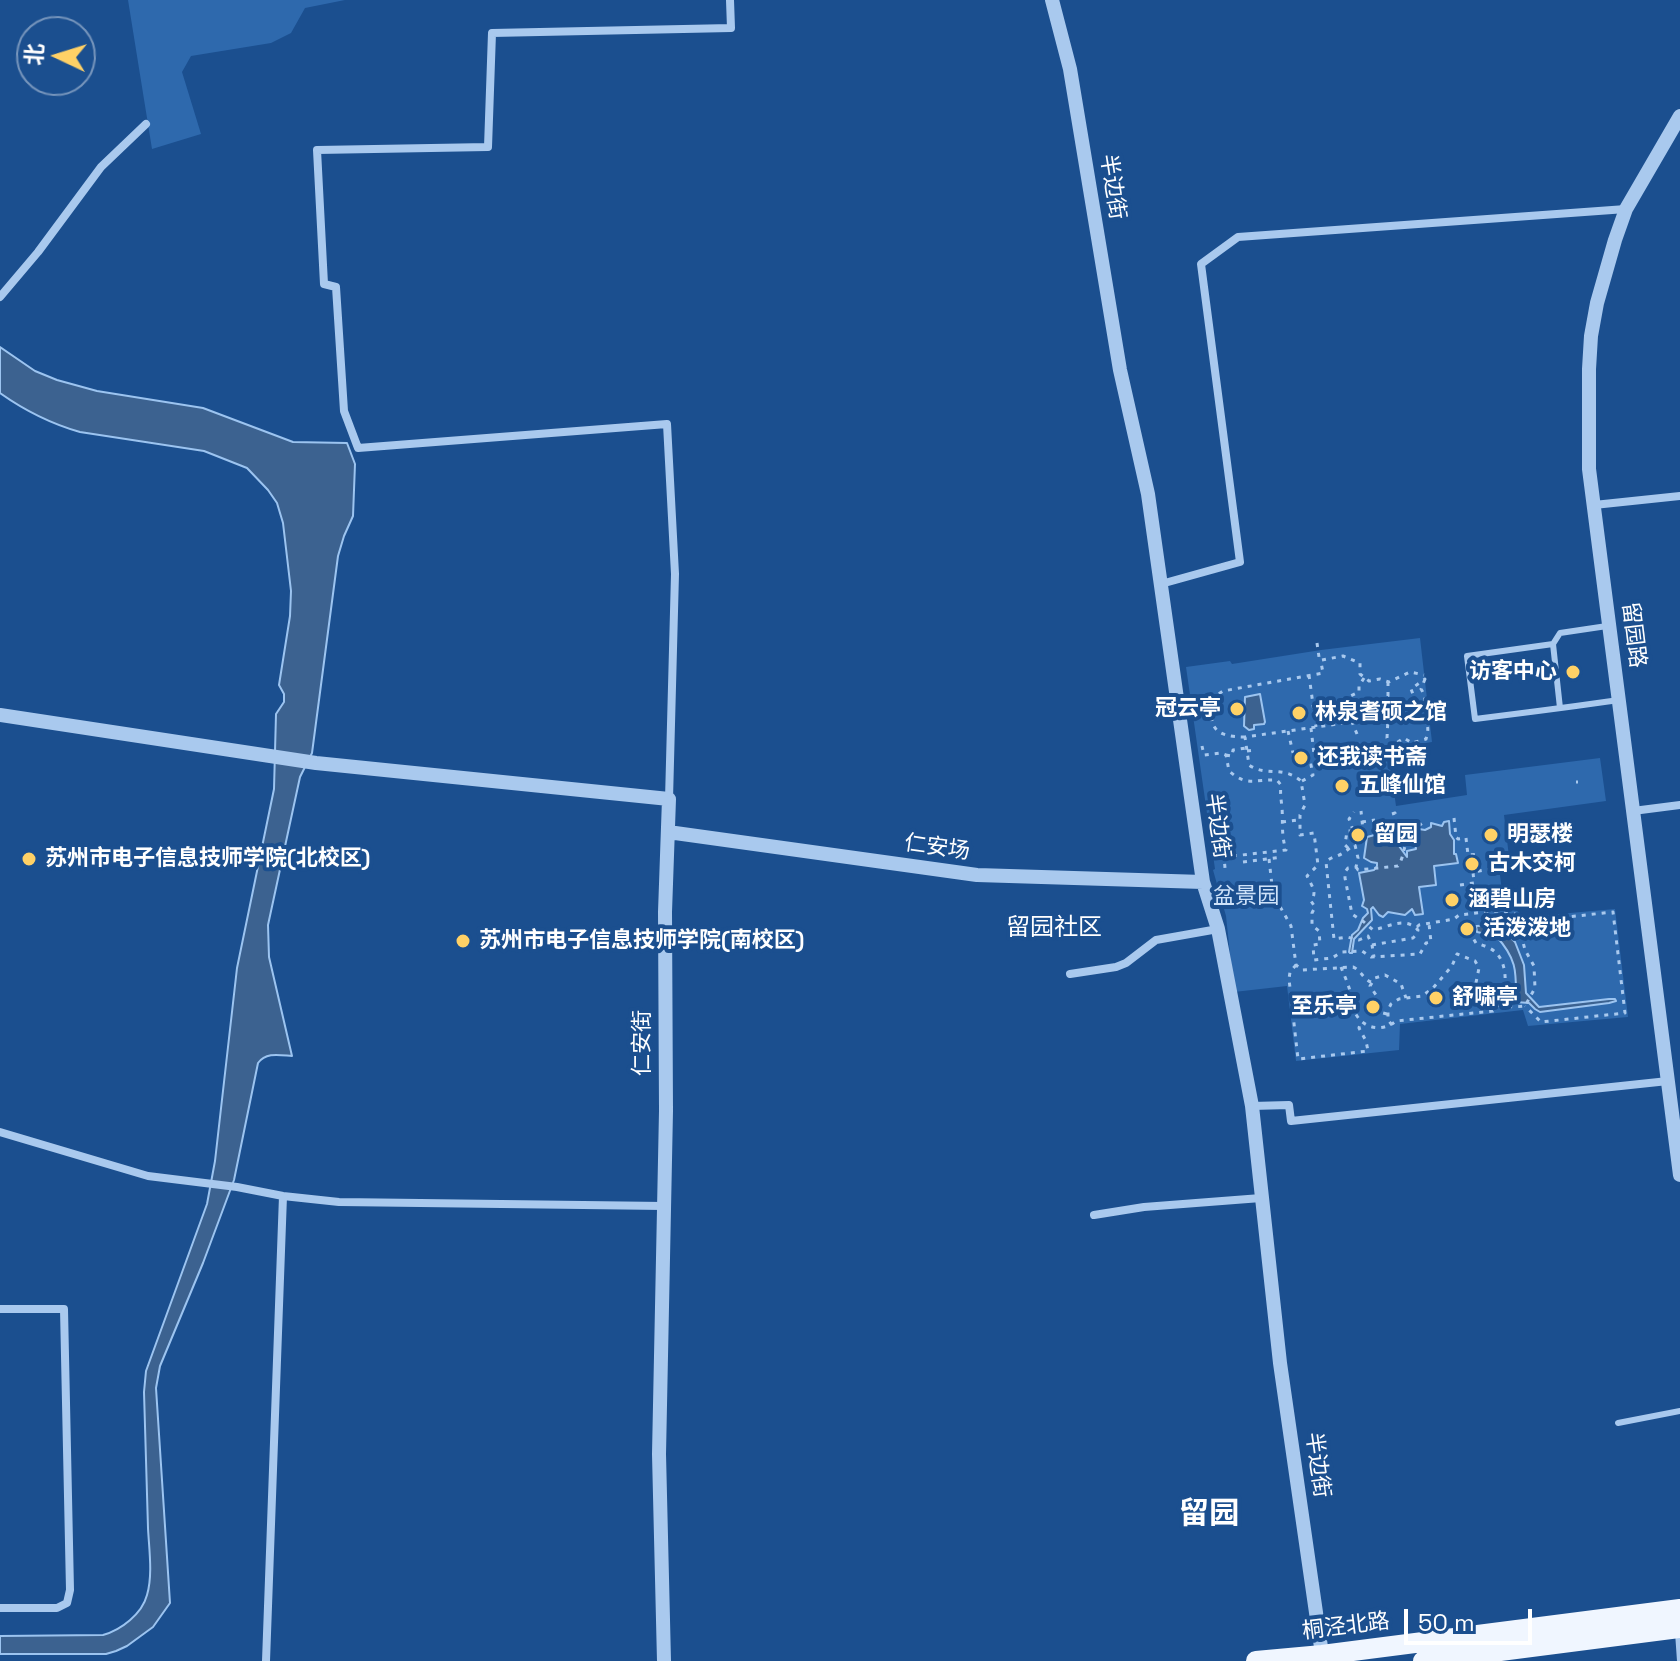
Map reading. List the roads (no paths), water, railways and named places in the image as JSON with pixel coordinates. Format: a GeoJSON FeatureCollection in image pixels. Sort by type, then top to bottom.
{"type":"FeatureCollection","features":[{"type":"Feature","properties":{"kind":"main road","name":"桐泾北路"},"geometry":{"type":"LineString","coordinates":[[1256,1661],[1322,1658],[1679,1621]]}},
{"type":"Feature","properties":{"kind":"main road"},"geometry":{"type":"LineString","coordinates":[[1423,1661],[1679,1621]]}},
{"type":"Feature","properties":{"kind":"street","name":"仁安街"},"geometry":{"type":"LineString","coordinates":[[664,1661],[659,1454],[666,1111],[665,912],[675,574],[667,424],[358,448],[344,411],[336,287],[324,284],[317,150],[488,147],[492,33],[731,28],[730,0]]}},
{"type":"Feature","properties":{"kind":"street","name":"半边街"},"geometry":{"type":"LineString","coordinates":[[1052,0],[1070,69],[1120,370],[1148,494],[1203,882],[1218,929],[1252,1106],[1280,1363],[1322,1658]]}},
{"type":"Feature","properties":{"kind":"street","name":"留园路"},"geometry":{"type":"LineString","coordinates":[[1679,1167],[1589,469],[1588,403],[1591,336],[1605,273],[1626,209],[1680,116]]}},
{"type":"Feature","properties":{"kind":"street"},"geometry":{"type":"LineString","coordinates":[[0,297],[101,167],[146,124]]}},
{"type":"Feature","properties":{"kind":"street"},"geometry":{"type":"LineString","coordinates":[[1161,584],[1240,562],[1201,264],[1238,237],[1626,209]]}},
{"type":"Feature","properties":{"kind":"street"},"geometry":{"type":"LineString","coordinates":[[1594,505],[1680,496]]}},
{"type":"Feature","properties":{"kind":"street"},"geometry":{"type":"LineString","coordinates":[[0,715],[316,763],[669,799]]}},
{"type":"Feature","properties":{"kind":"street"},"geometry":{"type":"LineString","coordinates":[[1633,811],[1680,805]]}},
{"type":"Feature","properties":{"kind":"street","name":"仁安场"},"geometry":{"type":"LineString","coordinates":[[668,832],[977,875],[1203,882]]}},
{"type":"Feature","properties":{"kind":"street"},"geometry":{"type":"LineString","coordinates":[[1070,974],[1116,967],[1156,940],[1218,929]]}},
{"type":"Feature","properties":{"kind":"street"},"geometry":{"type":"LineString","coordinates":[[1252,1106],[1289,1105],[1291,1121],[1668,1081]]}},
{"type":"Feature","properties":{"kind":"street"},"geometry":{"type":"LineString","coordinates":[[0,1132],[148,1176],[283,1196],[339,1202],[664,1206]]}},
{"type":"Feature","properties":{"kind":"street"},"geometry":{"type":"LineString","coordinates":[[266,1661],[283,1196]]}},
{"type":"Feature","properties":{"kind":"street"},"geometry":{"type":"LineString","coordinates":[[1094,1215],[1144,1207],[1261,1198]]}},
{"type":"Feature","properties":{"kind":"street"},"geometry":{"type":"LineString","coordinates":[[0,1309],[64,1309],[70,1590],[67,1603],[57,1608],[0,1608]]}},
{"type":"Feature","properties":{"kind":"lane"},"geometry":{"type":"LineString","coordinates":[[1560,708],[1553,644],[1560,633],[1609,626]]}},
{"type":"Feature","properties":{"kind":"lane"},"geometry":{"type":"LineString","coordinates":[[1553,644],[1467,656],[1475,719],[1619,700]]}},
{"type":"Feature","properties":{"kind":"lane"},"geometry":{"type":"LineString","coordinates":[[1618,1423],[1680,1411]]}},
{"type":"Feature","properties":{"kind":"lane"},"geometry":{"type":"LineString","coordinates":[[1679,1621],[1680,1661]]}},
{"type":"Feature","properties":{"kind":"place","name":"访客中心"},"geometry":{"type":"Point","coordinates":[1573,672]}},
{"type":"Feature","properties":{"kind":"place","name":"冠云亭"},"geometry":{"type":"Point","coordinates":[1237,709]}},
{"type":"Feature","properties":{"kind":"place","name":"林泉耆硕之馆"},"geometry":{"type":"Point","coordinates":[1299,713]}},
{"type":"Feature","properties":{"kind":"place","name":"还我读书斋"},"geometry":{"type":"Point","coordinates":[1301,758]}},
{"type":"Feature","properties":{"kind":"place","name":"五峰仙馆"},"geometry":{"type":"Point","coordinates":[1342,786]}},
{"type":"Feature","properties":{"kind":"place","name":"留园"},"geometry":{"type":"Point","coordinates":[1358,835]}},
{"type":"Feature","properties":{"kind":"place","name":"明瑟楼"},"geometry":{"type":"Point","coordinates":[1491,835]}},
{"type":"Feature","properties":{"kind":"place","name":"苏州市电子信息技师学院(北校区)"},"geometry":{"type":"Point","coordinates":[29,859]}},
{"type":"Feature","properties":{"kind":"place","name":"古木交柯"},"geometry":{"type":"Point","coordinates":[1472,864]}},
{"type":"Feature","properties":{"kind":"place","name":"涵碧山房"},"geometry":{"type":"Point","coordinates":[1452,900]}},
{"type":"Feature","properties":{"kind":"place","name":"活泼泼地"},"geometry":{"type":"Point","coordinates":[1467,929]}},
{"type":"Feature","properties":{"kind":"place","name":"苏州市电子信息技师学院(南校区)"},"geometry":{"type":"Point","coordinates":[463,941]}},
{"type":"Feature","properties":{"kind":"place","name":"舒啸亭"},"geometry":{"type":"Point","coordinates":[1436,998]}},
{"type":"Feature","properties":{"kind":"place","name":"至乐亭"},"geometry":{"type":"Point","coordinates":[1373,1007]}},
{"type":"Feature","properties":{"kind":"district","name":"留园社区"},"geometry":{"type":"Point","coordinates":[1054,928]}},
{"type":"Feature","properties":{"kind":"district","name":"留园"},"geometry":{"type":"Point","coordinates":[1209,1515]}},
{"type":"Feature","properties":{"kind":"park label","name":"盆景园"},"geometry":{"type":"Point","coordinates":[1246,897]}}]}
